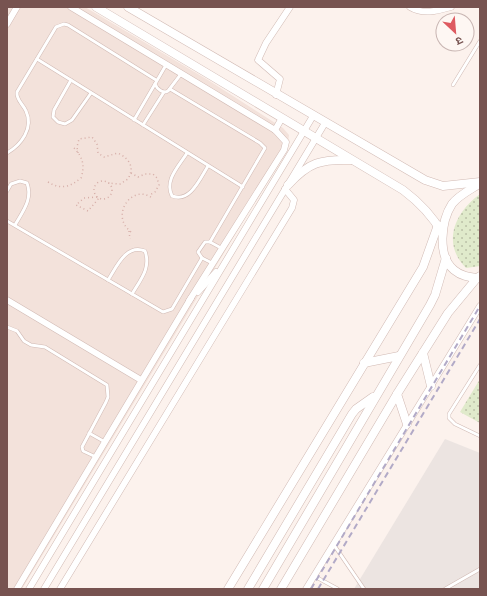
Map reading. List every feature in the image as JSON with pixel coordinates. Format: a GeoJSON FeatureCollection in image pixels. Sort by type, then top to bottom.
{"type":"FeatureCollection","features":[{"type":"Feature","properties":{"kind":"street"},"geometry":{"type":"LineString","coordinates":[[7,24],[17,7]]}},
{"type":"Feature","properties":{"kind":"street"},"geometry":{"type":"LineString","coordinates":[[16,589],[221,248],[284,150],[286,142],[275,130],[71,7]]}},
{"type":"Feature","properties":{"kind":"street"},"geometry":{"type":"LineString","coordinates":[[96,7],[304,130],[416,199],[434,218],[438,225],[442,233],[446,258],[454,270],[465,276],[479,277]]}},
{"type":"Feature","properties":{"kind":"street"},"geometry":{"type":"LineString","coordinates":[[128,7],[425,180],[443,186],[480,182]]}},
{"type":"Feature","properties":{"kind":"street"},"geometry":{"type":"LineString","coordinates":[[276,94],[280,79],[258,60],[266,43],[290,7]]}},
{"type":"Feature","properties":{"kind":"street"},"geometry":{"type":"LineString","coordinates":[[410,7],[424,12],[435,12],[451,7]]}},
{"type":"Feature","properties":{"kind":"street"},"geometry":{"type":"LineString","coordinates":[[156,59],[163,46]]}},
{"type":"Feature","properties":{"kind":"street"},"geometry":{"type":"LineString","coordinates":[[29,589],[313,116]]}},
{"type":"Feature","properties":{"kind":"street"},"geometry":{"type":"LineString","coordinates":[[275,130],[282,118]]}},
{"type":"Feature","properties":{"kind":"street"},"geometry":{"type":"LineString","coordinates":[[44,589],[325,123]]}},
{"type":"Feature","properties":{"kind":"street"},"geometry":{"type":"LineString","coordinates":[[286,187],[302,170],[315,163],[331,159],[354,160]]}},
{"type":"Feature","properties":{"kind":"street"},"geometry":{"type":"LineString","coordinates":[[442,233],[452,205],[457,198],[480,182]]}},
{"type":"Feature","properties":{"kind":"street"},"geometry":{"type":"LineString","coordinates":[[60,589],[292,208],[294,200],[286,187]]}},
{"type":"Feature","properties":{"kind":"street"},"geometry":{"type":"LineString","coordinates":[[228,589],[423,267],[438,225]]}},
{"type":"Feature","properties":{"kind":"street"},"geometry":{"type":"LineString","coordinates":[[262,589],[435,295],[446,258]]}},
{"type":"Feature","properties":{"kind":"street"},"geometry":{"type":"LineString","coordinates":[[189,301],[224,264]]}},
{"type":"Feature","properties":{"kind":"street"},"geometry":{"type":"LineString","coordinates":[[281,589],[397,394],[448,313],[479,277]]}},
{"type":"Feature","properties":{"kind":"street"},"geometry":{"type":"LineString","coordinates":[[7,300],[141,380]]}},
{"type":"Feature","properties":{"kind":"street"},"geometry":{"type":"LineString","coordinates":[[306,589],[480,306]]}},
{"type":"Feature","properties":{"kind":"street"},"geometry":{"type":"LineString","coordinates":[[423,354],[431,386]]}},
{"type":"Feature","properties":{"kind":"street"},"geometry":{"type":"LineString","coordinates":[[364,363],[399,356]]}},
{"type":"Feature","properties":{"kind":"street"},"geometry":{"type":"LineString","coordinates":[[397,394],[407,424]]}},
{"type":"Feature","properties":{"kind":"street"},"geometry":{"type":"LineString","coordinates":[[248,589],[352,414],[356,409],[376,396]]}},
{"type":"Feature","properties":{"kind":"lane"},"geometry":{"type":"LineString","coordinates":[[7,153],[22,140],[27,132],[28,116],[17,96],[56,27],[64,24],[155,82],[158,88],[164,92]]}},
{"type":"Feature","properties":{"kind":"lane"},"geometry":{"type":"LineString","coordinates":[[453,85],[480,41]]}},
{"type":"Feature","properties":{"kind":"lane"},"geometry":{"type":"LineString","coordinates":[[37,59],[243,187]]}},
{"type":"Feature","properties":{"kind":"lane"},"geometry":{"type":"LineString","coordinates":[[134,120],[166,65]]}},
{"type":"Feature","properties":{"kind":"lane"},"geometry":{"type":"LineString","coordinates":[[143,125],[164,92],[170,89],[181,74]]}},
{"type":"Feature","properties":{"kind":"lane"},"geometry":{"type":"LineString","coordinates":[[71,80],[54,110],[53,117],[58,122],[65,124],[72,120],[90,93]]}},
{"type":"Feature","properties":{"kind":"lane"},"geometry":{"type":"LineString","coordinates":[[170,89],[264,145],[264,151],[210,242]]}},
{"type":"Feature","properties":{"kind":"lane"},"geometry":{"type":"LineString","coordinates":[[188,153],[169,182],[169,190],[172,196],[178,198],[186,196],[192,190],[208,166]]}},
{"type":"Feature","properties":{"kind":"lane"},"geometry":{"type":"LineString","coordinates":[[7,191],[11,184],[20,181],[27,184],[30,191],[30,198],[15,226]]}},
{"type":"Feature","properties":{"kind":"lane"},"geometry":{"type":"LineString","coordinates":[[7,221],[163,312],[170,312],[202,258]]}},
{"type":"Feature","properties":{"kind":"lane"},"geometry":{"type":"LineString","coordinates":[[212,263],[202,258],[198,252],[205,242],[210,242],[221,248]]}},
{"type":"Feature","properties":{"kind":"lane"},"geometry":{"type":"LineString","coordinates":[[108,280],[128,252],[132,249],[139,248],[145,251],[148,259],[147,268],[132,294]]}},
{"type":"Feature","properties":{"kind":"lane"},"geometry":{"type":"LineString","coordinates":[[7,327],[17,331],[24,341],[31,345],[45,347],[107,385],[108,397],[82,449],[96,457]]}},
{"type":"Feature","properties":{"kind":"lane"},"geometry":{"type":"LineString","coordinates":[[480,365],[449,418],[455,424],[480,436]]}},
{"type":"Feature","properties":{"kind":"lane"},"geometry":{"type":"LineString","coordinates":[[89,433],[104,442]]}},
{"type":"Feature","properties":{"kind":"lane"},"geometry":{"type":"LineString","coordinates":[[333,544],[364,589]]}},
{"type":"Feature","properties":{"kind":"lane"},"geometry":{"type":"LineString","coordinates":[[445,589],[480,569]]}},
{"type":"Feature","properties":{"kind":"lane"},"geometry":{"type":"LineString","coordinates":[[314,576],[338,589]]}},
{"type":"Feature","properties":{"kind":"lane"},"geometry":{"type":"LineString","coordinates":[[453,584],[456,589]]}},
{"type":"Feature","properties":{"kind":"path"},"geometry":{"type":"LineString","coordinates":[[48,182],[56,187],[64,187],[71,185],[81,178],[83,164],[76,147],[79,139],[92,137],[97,144],[98,152],[104,157],[118,152],[128,158],[132,168],[128,179],[120,184],[103,182],[97,183],[94,191],[97,197]]}},
{"type":"Feature","properties":{"kind":"path"},"geometry":{"type":"LineString","coordinates":[[74,148],[78,153]]}},
{"type":"Feature","properties":{"kind":"path"},"geometry":{"type":"LineString","coordinates":[[131,173],[138,177],[145,174],[153,174],[157,178],[159,185],[158,189],[149,195]]}},
{"type":"Feature","properties":{"kind":"path"},"geometry":{"type":"LineString","coordinates":[[99,198],[88,211],[76,205],[84,198],[97,197],[105,199],[111,193],[111,188],[108,183]]}},
{"type":"Feature","properties":{"kind":"path"},"geometry":{"type":"LineString","coordinates":[[130,239],[128,229],[122,216],[124,206],[131,198],[139,194],[149,195],[152,198]]}},
{"type":"Feature","properties":{"kind":"path"},"geometry":{"type":"LineString","coordinates":[[128,229],[132,232]]}},
{"type":"Feature","properties":{"kind":"shaded area"},"geometry":{"type":"Polygon","coordinates":[[[7,7],[85,7],[208,80],[283,128],[289,135],[287,148],[22,589],[7,589],[7,7]]]}},
{"type":"Feature","properties":{"kind":"shaded area"},"geometry":{"type":"Polygon","coordinates":[[[445,439],[480,453],[480,589],[354,589],[445,439]]]}},
{"type":"Feature","properties":{"kind":"green space"},"geometry":{"type":"Polygon","coordinates":[[[480,194],[480,266],[466,268],[458,258],[454,248],[454,228],[464,210],[471,201],[480,194]]]}},
{"type":"Feature","properties":{"kind":"green space"},"geometry":{"type":"Polygon","coordinates":[[[480,379],[480,423],[460,412],[480,379]]]}},
{"type":"Feature","properties":{"kind":"railway"},"geometry":{"type":"LineString","coordinates":[[311,589],[480,306]]}},
{"type":"Feature","properties":{"kind":"railway"},"geometry":{"type":"LineString","coordinates":[[318,589],[480,319]]}}]}
